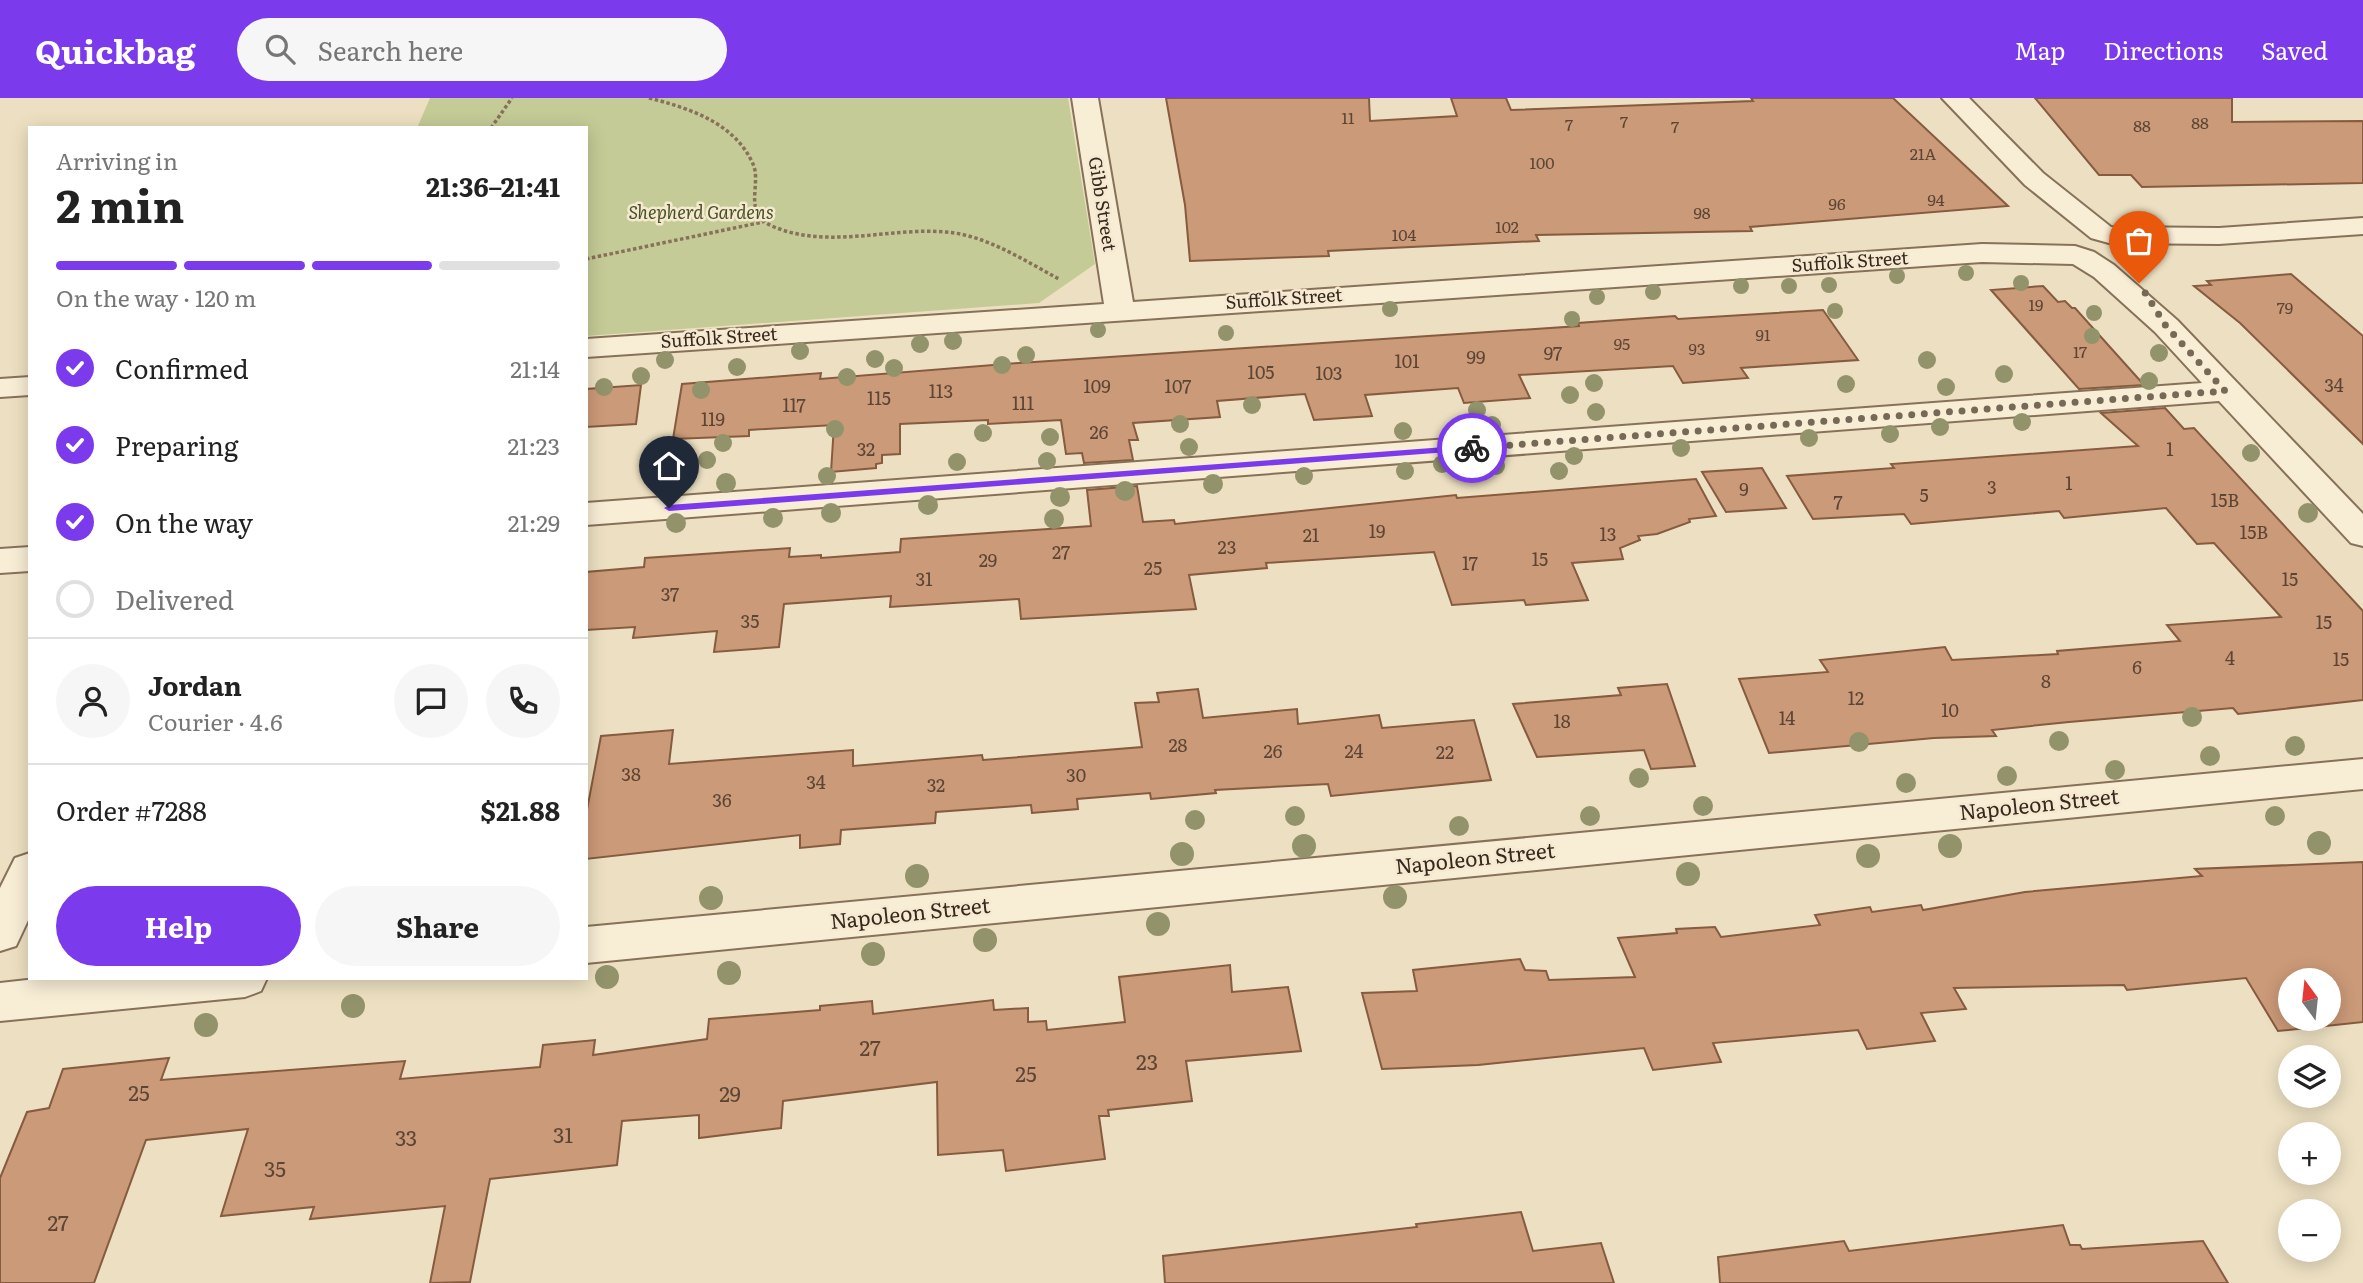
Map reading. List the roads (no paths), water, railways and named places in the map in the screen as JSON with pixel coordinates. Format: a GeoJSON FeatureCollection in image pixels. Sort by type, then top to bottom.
{"type":"FeatureCollection","features":[{"type":"Feature","properties":{"kind":"street","name":"Gibb Street"},"geometry":{"type":"LineString","coordinates":[[1085,98],[1120,310]]}},
{"type":"Feature","properties":{"kind":"street"},"geometry":{"type":"LineString","coordinates":[[1955,98],[2034,179],[2113,244],[2166,326]]}},
{"type":"Feature","properties":{"kind":"street"},"geometry":{"type":"LineString","coordinates":[[2034,179],[2071,246],[2104,271],[2166,326],[2363,535]]}},
{"type":"Feature","properties":{"kind":"street"},"geometry":{"type":"LineString","coordinates":[[2113,244],[2363,226]]}},
{"type":"Feature","properties":{"kind":"street","name":"Suffolk Street"},"geometry":{"type":"LineString","coordinates":[[588,348],[2071,246],[2106,260],[2113,244]]}},
{"type":"Feature","properties":{"kind":"street"},"geometry":{"type":"LineString","coordinates":[[0,388],[28,386]]}},
{"type":"Feature","properties":{"kind":"street"},"geometry":{"type":"LineString","coordinates":[[588,514],[2225,391]]}},
{"type":"Feature","properties":{"kind":"street"},"geometry":{"type":"LineString","coordinates":[[0,561],[28,559]]}},
{"type":"Feature","properties":{"kind":"street","name":"Napoleon Street"},"geometry":{"type":"LineString","coordinates":[[588,945],[2363,774]]}},
{"type":"Feature","properties":{"kind":"street"},"geometry":{"type":"LineString","coordinates":[[0,933],[28,874]]}},
{"type":"Feature","properties":{"kind":"street"},"geometry":{"type":"LineString","coordinates":[[0,1002],[225,980]]}},
{"type":"Feature","properties":{"kind":"park label","name":"Shepherd Gardens"},"geometry":{"type":"Point","coordinates":[701,213]}}]}
